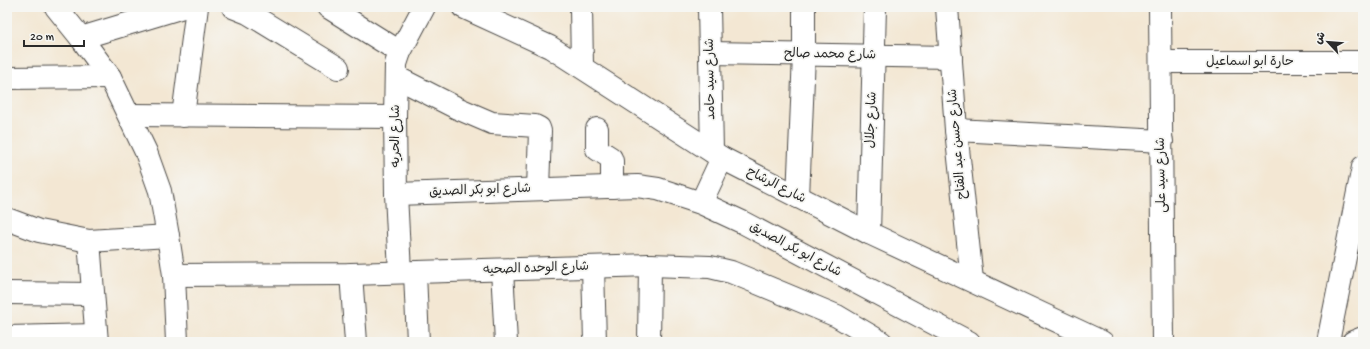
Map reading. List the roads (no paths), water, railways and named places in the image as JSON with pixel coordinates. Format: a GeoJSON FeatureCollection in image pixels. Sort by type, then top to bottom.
{"type":"FeatureCollection","features":[{"type":"Feature","properties":{"kind":"street"},"geometry":{"type":"LineString","coordinates":[[56,7],[110,77],[146,152],[160,191],[168,236],[174,275],[177,342]]}},
{"type":"Feature","properties":{"kind":"street"},"geometry":{"type":"LineString","coordinates":[[81,38],[183,7]]}},
{"type":"Feature","properties":{"kind":"street"},"geometry":{"type":"LineString","coordinates":[[183,116],[197,7]]}},
{"type":"Feature","properties":{"kind":"street"},"geometry":{"type":"LineString","coordinates":[[233,7],[248,13],[338,68]]}},
{"type":"Feature","properties":{"kind":"street"},"geometry":{"type":"LineString","coordinates":[[328,7],[400,52]]}},
{"type":"Feature","properties":{"kind":"street","name":"شارع الحريه"},"geometry":{"type":"LineString","coordinates":[[418,342],[396,194],[395,117],[396,64],[400,52],[424,7]]}},
{"type":"Feature","properties":{"kind":"street","name":"شارع الرشاح"},"geometry":{"type":"LineString","coordinates":[[463,7],[550,47],[582,66],[717,154],[798,197],[869,233],[1102,342]]}},
{"type":"Feature","properties":{"kind":"street"},"geometry":{"type":"LineString","coordinates":[[581,7],[582,66]]}},
{"type":"Feature","properties":{"kind":"street","name":"شارع سيد حامد"},"geometry":{"type":"LineString","coordinates":[[701,202],[717,154],[710,53],[709,7]]}},
{"type":"Feature","properties":{"kind":"street"},"geometry":{"type":"LineString","coordinates":[[798,197],[804,55],[804,7]]}},
{"type":"Feature","properties":{"kind":"street","name":"شارع جلال"},"geometry":{"type":"LineString","coordinates":[[869,233],[875,7]]}},
{"type":"Feature","properties":{"kind":"street","name":"شارع حسن عبد الفتاح"},"geometry":{"type":"LineString","coordinates":[[947,7],[956,130],[972,280]]}},
{"type":"Feature","properties":{"kind":"street","name":"شارع سيد على"},"geometry":{"type":"LineString","coordinates":[[1160,7],[1163,342]]}},
{"type":"Feature","properties":{"kind":"street","name":"شارع محمد صالح"},"geometry":{"type":"LineString","coordinates":[[710,53],[951,57]]}},
{"type":"Feature","properties":{"kind":"street","name":"حارة ابو اسماعيل"},"geometry":{"type":"LineString","coordinates":[[1161,62],[1363,62]]}},
{"type":"Feature","properties":{"kind":"street"},"geometry":{"type":"LineString","coordinates":[[7,78],[110,77]]}},
{"type":"Feature","properties":{"kind":"street"},"geometry":{"type":"LineString","coordinates":[[396,77],[456,108],[492,123],[535,126],[539,128],[538,189]]}},
{"type":"Feature","properties":{"kind":"street"},"geometry":{"type":"LineString","coordinates":[[129,115],[395,117]]}},
{"type":"Feature","properties":{"kind":"street"},"geometry":{"type":"LineString","coordinates":[[597,129],[597,149],[608,156],[612,161],[612,187]]}},
{"type":"Feature","properties":{"kind":"street"},"geometry":{"type":"LineString","coordinates":[[956,130],[1162,140]]}},
{"type":"Feature","properties":{"kind":"street"},"geometry":{"type":"LineString","coordinates":[[1328,342],[1363,167]]}},
{"type":"Feature","properties":{"kind":"street","name":"شارع ابو بكر الصديق"},"geometry":{"type":"LineString","coordinates":[[396,194],[637,186],[658,189],[701,202],[742,222],[969,342]]}},
{"type":"Feature","properties":{"kind":"street"},"geometry":{"type":"LineString","coordinates":[[7,219],[39,231],[89,241],[168,236]]}},
{"type":"Feature","properties":{"kind":"street"},"geometry":{"type":"LineString","coordinates":[[7,337],[97,339],[89,241]]}},
{"type":"Feature","properties":{"kind":"street"},"geometry":{"type":"LineString","coordinates":[[649,342],[650,265]]}},
{"type":"Feature","properties":{"kind":"street","name":"شارع الوحده الصحيه"},"geometry":{"type":"LineString","coordinates":[[174,275],[351,274],[650,265],[710,267],[731,272],[837,316],[881,342]]}},
{"type":"Feature","properties":{"kind":"street"},"geometry":{"type":"LineString","coordinates":[[593,267],[595,342]]}},
{"type":"Feature","properties":{"kind":"street"},"geometry":{"type":"LineString","coordinates":[[502,270],[506,342]]}},
{"type":"Feature","properties":{"kind":"street"},"geometry":{"type":"LineString","coordinates":[[351,274],[356,342]]}},
{"type":"Feature","properties":{"kind":"street"},"geometry":{"type":"LineString","coordinates":[[7,293],[93,294]]}},
{"type":"Feature","properties":{"kind":"street"},"geometry":{"type":"LineString","coordinates":[[1353,342],[1363,338]]}}]}
